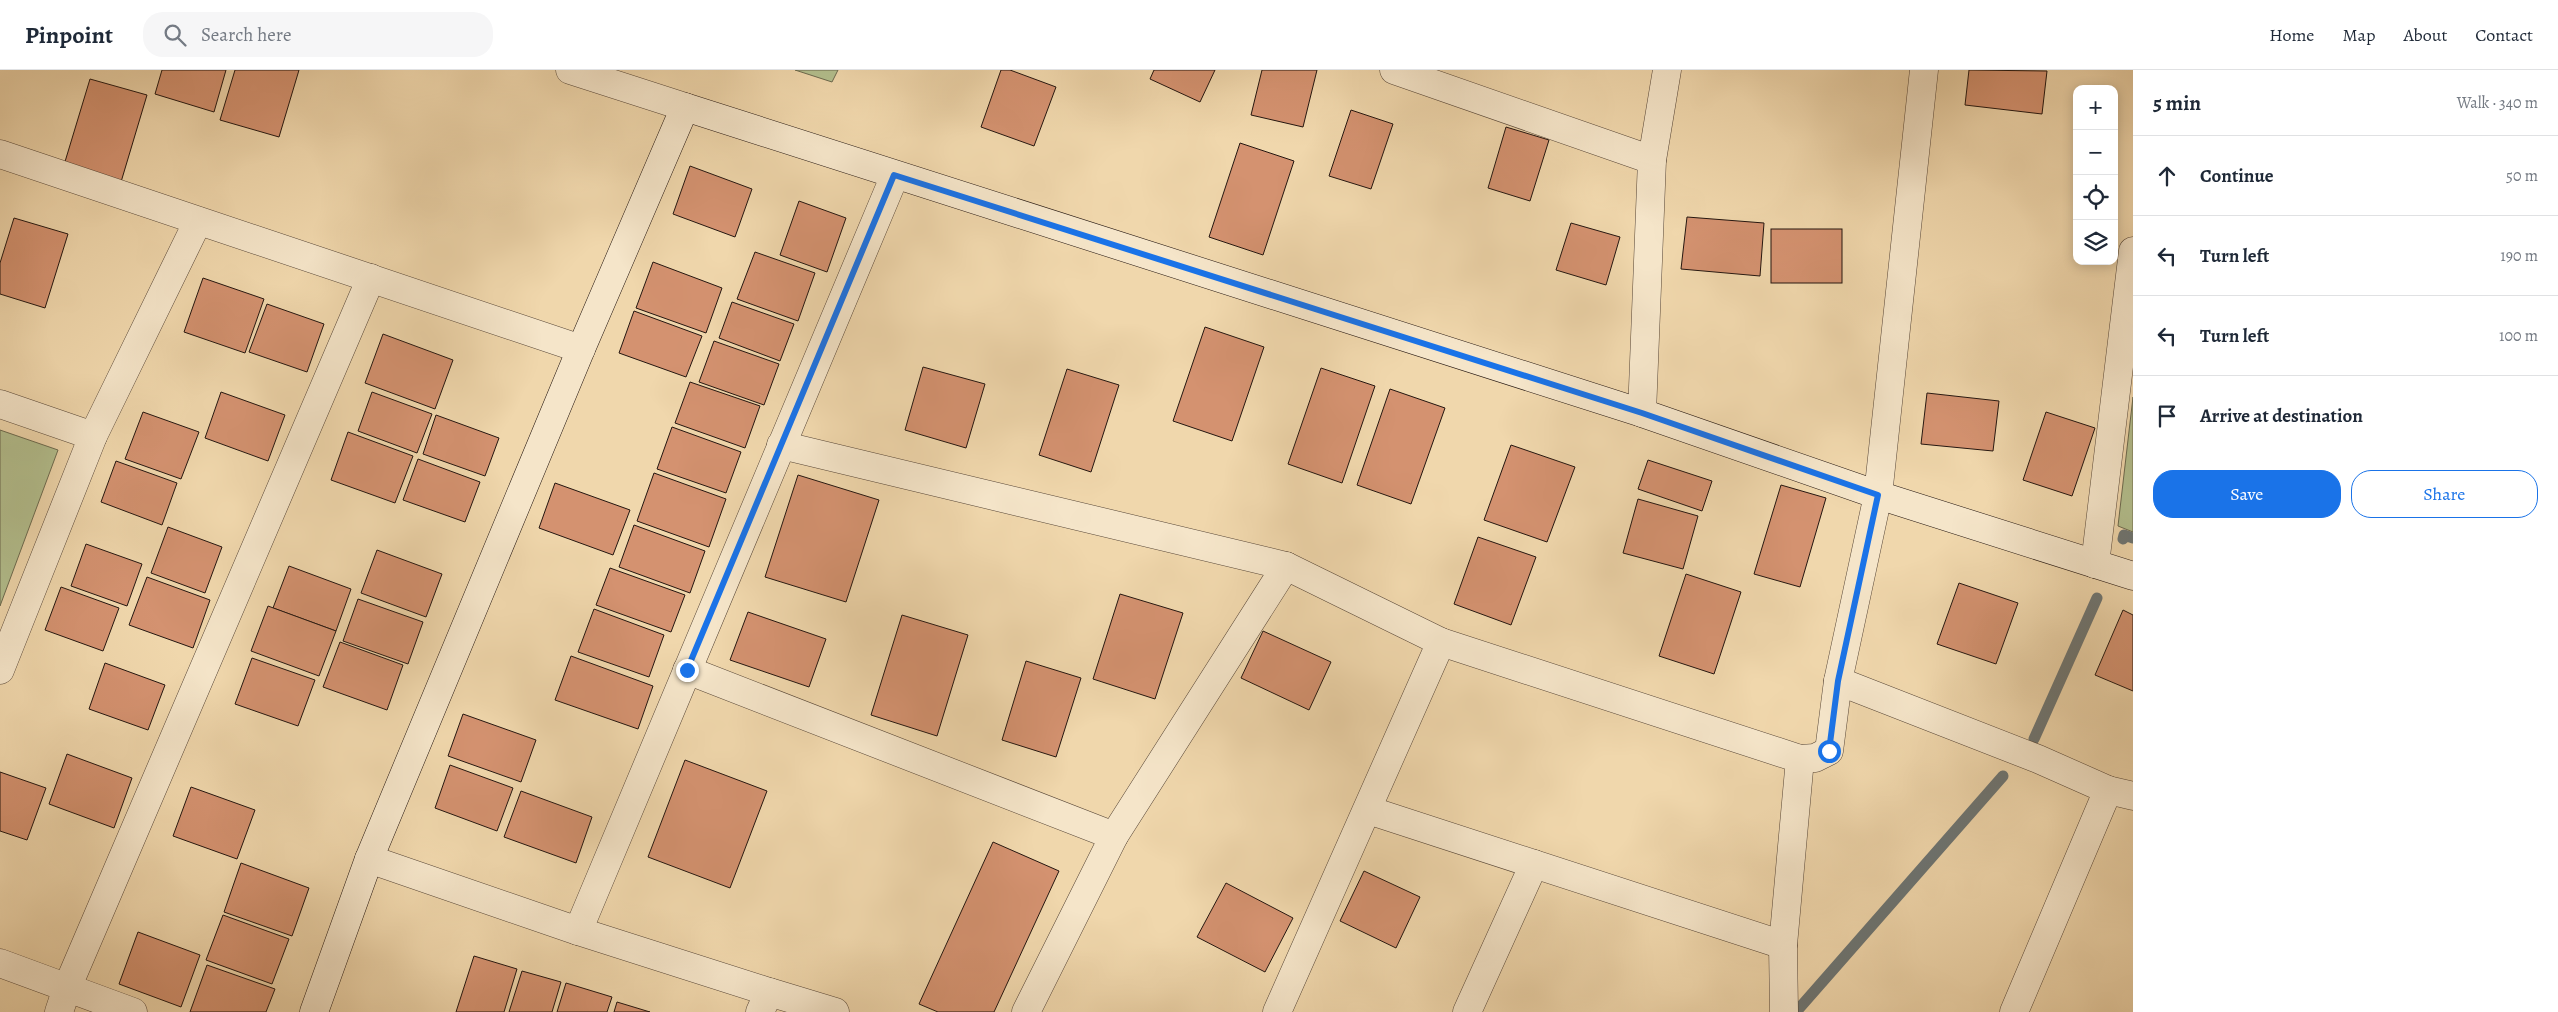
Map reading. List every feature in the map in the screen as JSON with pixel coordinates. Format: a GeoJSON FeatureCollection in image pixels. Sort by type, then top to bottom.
{"type":"FeatureCollection","features":[{"type":"Feature","properties":{"kind":"street"},"geometry":{"type":"LineString","coordinates":[[570,70],[1642,413],[1878,495],[2133,576]]}},
{"type":"Feature","properties":{"kind":"street"},"geometry":{"type":"LineString","coordinates":[[1394,70],[1652,160]]}},
{"type":"Feature","properties":{"kind":"street"},"geometry":{"type":"LineString","coordinates":[[1642,413],[1652,160],[1667,70]]}},
{"type":"Feature","properties":{"kind":"street"},"geometry":{"type":"LineString","coordinates":[[782,445],[1286,566],[1441,642],[1800,760],[1815,758],[1829,751],[1838,681],[1878,495],[1924,70]]}},
{"type":"Feature","properties":{"kind":"street"},"geometry":{"type":"LineString","coordinates":[[314,1012],[369,859],[581,348],[685,107]]}},
{"type":"Feature","properties":{"kind":"street"},"geometry":{"type":"LineString","coordinates":[[0,154],[581,348]]}},
{"type":"Feature","properties":{"kind":"street"},"geometry":{"type":"LineString","coordinates":[[578,931],[894,175]]}},
{"type":"Feature","properties":{"kind":"street"},"geometry":{"type":"LineString","coordinates":[[0,670],[93,436],[198,221]]}},
{"type":"Feature","properties":{"kind":"street"},"geometry":{"type":"LineString","coordinates":[[2095,564],[2133,251]]}},
{"type":"Feature","properties":{"kind":"street"},"geometry":{"type":"LineString","coordinates":[[63,1000],[371,278]]}},
{"type":"Feature","properties":{"kind":"street"},"geometry":{"type":"LineString","coordinates":[[0,404],[93,436]]}},
{"type":"Feature","properties":{"kind":"street"},"geometry":{"type":"LineString","coordinates":[[1026,1012],[1114,836],[1286,566]]}},
{"type":"Feature","properties":{"kind":"street"},"geometry":{"type":"LineString","coordinates":[[1277,1012],[1441,642]]}},
{"type":"Feature","properties":{"kind":"street"},"geometry":{"type":"LineString","coordinates":[[687,670],[1114,836]]}},
{"type":"Feature","properties":{"kind":"street"},"geometry":{"type":"LineString","coordinates":[[1838,681],[2121,793],[2014,1012]]}},
{"type":"Feature","properties":{"kind":"street"},"geometry":{"type":"LineString","coordinates":[[1784,1008],[1783,945],[1800,760]]}},
{"type":"Feature","properties":{"kind":"street"},"geometry":{"type":"LineString","coordinates":[[1368,810],[1783,945]]}},
{"type":"Feature","properties":{"kind":"street"},"geometry":{"type":"LineString","coordinates":[[369,859],[578,931],[764,1002],[835,1012]]}},
{"type":"Feature","properties":{"kind":"street"},"geometry":{"type":"LineString","coordinates":[[1467,1012],[1534,864]]}},
{"type":"Feature","properties":{"kind":"street"},"geometry":{"type":"LineString","coordinates":[[0,963],[63,1000],[134,1012]]}},
{"type":"Feature","properties":{"kind":"green space"},"geometry":{"type":"Polygon","coordinates":[[[795,70],[838,70],[832,82],[795,70]]]}},
{"type":"Feature","properties":{"kind":"green space"},"geometry":{"type":"Polygon","coordinates":[[[2133,397],[2133,532],[2118,526],[2133,397]]]}},
{"type":"Feature","properties":{"kind":"green space"},"geometry":{"type":"Polygon","coordinates":[[[0,430],[58,450],[0,606],[0,430]]]}},
{"type":"Feature","properties":{"kind":"building"},"geometry":{"type":"Polygon","coordinates":[[[162,70],[226,70],[214,112],[155,94],[162,70]]]}},
{"type":"Feature","properties":{"kind":"building"},"geometry":{"type":"Polygon","coordinates":[[[235,70],[299,70],[279,137],[220,120],[235,70]]]}},
{"type":"Feature","properties":{"kind":"building"},"geometry":{"type":"Polygon","coordinates":[[[1001,70],[1010,70],[1056,87],[1034,146],[981,127],[1001,70]]]}},
{"type":"Feature","properties":{"kind":"building"},"geometry":{"type":"Polygon","coordinates":[[[1154,70],[1215,70],[1200,102],[1150,79],[1154,70]]]}},
{"type":"Feature","properties":{"kind":"building"},"geometry":{"type":"Polygon","coordinates":[[[1262,70],[1317,70],[1303,127],[1251,115],[1262,70]]]}},
{"type":"Feature","properties":{"kind":"building"},"geometry":{"type":"Polygon","coordinates":[[[1969,70],[2047,71],[2042,114],[1965,105],[1969,70]]]}},
{"type":"Feature","properties":{"kind":"building"},"geometry":{"type":"Polygon","coordinates":[[[90,79],[147,95],[121,182],[64,165],[90,79]]]}},
{"type":"Feature","properties":{"kind":"building"},"geometry":{"type":"Polygon","coordinates":[[[1351,110],[1393,124],[1371,189],[1329,176],[1351,110]]]}},
{"type":"Feature","properties":{"kind":"building"},"geometry":{"type":"Polygon","coordinates":[[[1506,127],[1549,140],[1530,201],[1488,188],[1506,127]]]}},
{"type":"Feature","properties":{"kind":"building"},"geometry":{"type":"Polygon","coordinates":[[[1240,143],[1294,161],[1263,255],[1209,237],[1240,143]]]}},
{"type":"Feature","properties":{"kind":"building"},"geometry":{"type":"Polygon","coordinates":[[[690,166],[752,189],[735,237],[673,214],[690,166]]]}},
{"type":"Feature","properties":{"kind":"building"},"geometry":{"type":"Polygon","coordinates":[[[799,201],[846,218],[827,272],[780,255],[799,201]]]}},
{"type":"Feature","properties":{"kind":"building"},"geometry":{"type":"Polygon","coordinates":[[[1687,217],[1764,223],[1760,276],[1681,269],[1687,217]]]}},
{"type":"Feature","properties":{"kind":"building"},"geometry":{"type":"Polygon","coordinates":[[[14,218],[68,234],[45,308],[0,294],[0,263],[14,218]]]}},
{"type":"Feature","properties":{"kind":"building"},"geometry":{"type":"Polygon","coordinates":[[[1571,223],[1620,237],[1606,285],[1556,270],[1571,223]]]}},
{"type":"Feature","properties":{"kind":"building"},"geometry":{"type":"Polygon","coordinates":[[[1771,229],[1842,229],[1842,283],[1771,283],[1771,229]]]}},
{"type":"Feature","properties":{"kind":"building"},"geometry":{"type":"Polygon","coordinates":[[[755,252],[815,273],[798,321],[737,299],[755,252]]]}},
{"type":"Feature","properties":{"kind":"building"},"geometry":{"type":"Polygon","coordinates":[[[653,262],[722,288],[706,333],[636,308],[653,262]]]}},
{"type":"Feature","properties":{"kind":"building"},"geometry":{"type":"Polygon","coordinates":[[[203,278],[264,299],[245,353],[184,332],[203,278]]]}},
{"type":"Feature","properties":{"kind":"building"},"geometry":{"type":"Polygon","coordinates":[[[732,302],[794,324],[780,361],[719,338],[732,302]]]}},
{"type":"Feature","properties":{"kind":"building"},"geometry":{"type":"Polygon","coordinates":[[[267,304],[324,324],[307,372],[249,352],[267,304]]]}},
{"type":"Feature","properties":{"kind":"building"},"geometry":{"type":"Polygon","coordinates":[[[634,311],[702,336],[686,377],[619,353],[634,311]]]}},
{"type":"Feature","properties":{"kind":"building"},"geometry":{"type":"Polygon","coordinates":[[[1205,327],[1264,347],[1232,441],[1173,421],[1205,327]]]}},
{"type":"Feature","properties":{"kind":"building"},"geometry":{"type":"Polygon","coordinates":[[[383,334],[453,360],[435,409],[365,383],[383,334]]]}},
{"type":"Feature","properties":{"kind":"building"},"geometry":{"type":"Polygon","coordinates":[[[714,341],[779,364],[764,405],[699,382],[714,341]]]}},
{"type":"Feature","properties":{"kind":"building"},"geometry":{"type":"Polygon","coordinates":[[[923,367],[985,384],[966,448],[905,430],[923,367]]]}},
{"type":"Feature","properties":{"kind":"building"},"geometry":{"type":"Polygon","coordinates":[[[1321,368],[1375,386],[1342,483],[1288,464],[1321,368]]]}},
{"type":"Feature","properties":{"kind":"building"},"geometry":{"type":"Polygon","coordinates":[[[1067,369],[1119,385],[1091,472],[1039,455],[1067,369]]]}},
{"type":"Feature","properties":{"kind":"building"},"geometry":{"type":"Polygon","coordinates":[[[690,382],[760,406],[745,448],[675,423],[690,382]]]}},
{"type":"Feature","properties":{"kind":"building"},"geometry":{"type":"Polygon","coordinates":[[[1390,389],[1445,408],[1411,504],[1357,485],[1390,389]]]}},
{"type":"Feature","properties":{"kind":"building"},"geometry":{"type":"Polygon","coordinates":[[[221,392],[285,415],[268,461],[205,438],[221,392]]]}},
{"type":"Feature","properties":{"kind":"building"},"geometry":{"type":"Polygon","coordinates":[[[372,392],[432,414],[417,453],[358,431],[372,392]]]}},
{"type":"Feature","properties":{"kind":"building"},"geometry":{"type":"Polygon","coordinates":[[[1927,393],[1999,401],[1993,451],[1921,444],[1927,393]]]}},
{"type":"Feature","properties":{"kind":"building"},"geometry":{"type":"Polygon","coordinates":[[[143,412],[199,432],[181,479],[125,459],[143,412]]]}},
{"type":"Feature","properties":{"kind":"building"},"geometry":{"type":"Polygon","coordinates":[[[2046,412],[2095,428],[2072,496],[2023,480],[2046,412]]]}},
{"type":"Feature","properties":{"kind":"building"},"geometry":{"type":"Polygon","coordinates":[[[436,415],[499,438],[485,476],[423,454],[436,415]]]}},
{"type":"Feature","properties":{"kind":"building"},"geometry":{"type":"Polygon","coordinates":[[[672,427],[741,452],[726,493],[657,469],[672,427]]]}},
{"type":"Feature","properties":{"kind":"building"},"geometry":{"type":"Polygon","coordinates":[[[348,432],[413,456],[395,503],[331,480],[348,432]]]}},
{"type":"Feature","properties":{"kind":"building"},"geometry":{"type":"Polygon","coordinates":[[[1511,445],[1575,467],[1547,542],[1484,520],[1511,445]]]}},
{"type":"Feature","properties":{"kind":"building"},"geometry":{"type":"Polygon","coordinates":[[[418,459],[480,482],[465,522],[403,500],[418,459]]]}},
{"type":"Feature","properties":{"kind":"building"},"geometry":{"type":"Polygon","coordinates":[[[1648,460],[1712,481],[1702,511],[1638,489],[1648,460]]]}},
{"type":"Feature","properties":{"kind":"building"},"geometry":{"type":"Polygon","coordinates":[[[116,461],[177,483],[162,525],[101,502],[116,461]]]}},
{"type":"Feature","properties":{"kind":"building"},"geometry":{"type":"Polygon","coordinates":[[[654,473],[726,499],[709,547],[637,521],[654,473]]]}},
{"type":"Feature","properties":{"kind":"building"},"geometry":{"type":"Polygon","coordinates":[[[798,475],[879,500],[846,602],[765,577],[798,475]]]}},
{"type":"Feature","properties":{"kind":"building"},"geometry":{"type":"Polygon","coordinates":[[[555,483],[630,510],[613,555],[539,528],[555,483]]]}},
{"type":"Feature","properties":{"kind":"building"},"geometry":{"type":"Polygon","coordinates":[[[1781,485],[1826,498],[1800,587],[1754,574],[1781,485]]]}},
{"type":"Feature","properties":{"kind":"building"},"geometry":{"type":"Polygon","coordinates":[[[1638,499],[1698,516],[1683,569],[1623,553],[1638,499]]]}},
{"type":"Feature","properties":{"kind":"building"},"geometry":{"type":"Polygon","coordinates":[[[634,525],[705,551],[690,593],[619,567],[634,525]]]}},
{"type":"Feature","properties":{"kind":"building"},"geometry":{"type":"Polygon","coordinates":[[[168,527],[222,547],[205,593],[151,573],[168,527]]]}},
{"type":"Feature","properties":{"kind":"building"},"geometry":{"type":"Polygon","coordinates":[[[1478,537],[1536,557],[1511,625],[1454,604],[1478,537]]]}},
{"type":"Feature","properties":{"kind":"building"},"geometry":{"type":"Polygon","coordinates":[[[86,544],[142,564],[127,606],[71,586],[86,544]]]}},
{"type":"Feature","properties":{"kind":"building"},"geometry":{"type":"Polygon","coordinates":[[[377,550],[442,574],[426,617],[361,593],[377,550]]]}},
{"type":"Feature","properties":{"kind":"building"},"geometry":{"type":"Polygon","coordinates":[[[289,566],[351,589],[336,631],[273,608],[289,566]]]}},
{"type":"Feature","properties":{"kind":"building"},"geometry":{"type":"Polygon","coordinates":[[[610,568],[685,595],[671,632],[596,605],[610,568]]]}},
{"type":"Feature","properties":{"kind":"building"},"geometry":{"type":"Polygon","coordinates":[[[1686,574],[1741,592],[1714,674],[1659,656],[1686,574]]]}},
{"type":"Feature","properties":{"kind":"building"},"geometry":{"type":"Polygon","coordinates":[[[147,577],[210,600],[193,648],[129,625],[147,577]]]}},
{"type":"Feature","properties":{"kind":"building"},"geometry":{"type":"Polygon","coordinates":[[[1959,583],[2018,603],[1996,664],[1937,644],[1959,583]]]}},
{"type":"Feature","properties":{"kind":"building"},"geometry":{"type":"Polygon","coordinates":[[[61,587],[119,608],[103,651],[45,630],[61,587]]]}},
{"type":"Feature","properties":{"kind":"building"},"geometry":{"type":"Polygon","coordinates":[[[1120,594],[1183,613],[1155,699],[1093,679],[1120,594]]]}},
{"type":"Feature","properties":{"kind":"building"},"geometry":{"type":"Polygon","coordinates":[[[358,599],[423,622],[408,664],[343,641],[358,599]]]}},
{"type":"Feature","properties":{"kind":"building"},"geometry":{"type":"Polygon","coordinates":[[[268,606],[336,631],[319,676],[251,651],[268,606]]]}},
{"type":"Feature","properties":{"kind":"building"},"geometry":{"type":"Polygon","coordinates":[[[594,609],[664,635],[649,677],[578,652],[594,609]]]}},
{"type":"Feature","properties":{"kind":"building"},"geometry":{"type":"Polygon","coordinates":[[[2123,610],[2133,615],[2133,691],[2095,675],[2123,610]]]}},
{"type":"Feature","properties":{"kind":"building"},"geometry":{"type":"Polygon","coordinates":[[[748,612],[826,639],[809,687],[730,660],[748,612]]]}},
{"type":"Feature","properties":{"kind":"building"},"geometry":{"type":"Polygon","coordinates":[[[902,615],[968,635],[937,736],[871,715],[902,615]]]}},
{"type":"Feature","properties":{"kind":"building"},"geometry":{"type":"Polygon","coordinates":[[[1263,631],[1331,662],[1309,710],[1241,678],[1263,631]]]}},
{"type":"Feature","properties":{"kind":"building"},"geometry":{"type":"Polygon","coordinates":[[[340,642],[403,665],[387,710],[323,687],[340,642]]]}},
{"type":"Feature","properties":{"kind":"building"},"geometry":{"type":"Polygon","coordinates":[[[571,656],[653,686],[638,729],[555,700],[571,656]]]}},
{"type":"Feature","properties":{"kind":"building"},"geometry":{"type":"Polygon","coordinates":[[[252,658],[315,680],[298,726],[235,704],[252,658]]]}},
{"type":"Feature","properties":{"kind":"building"},"geometry":{"type":"Polygon","coordinates":[[[1026,661],[1081,678],[1056,757],[1002,740],[1026,661]]]}},
{"type":"Feature","properties":{"kind":"building"},"geometry":{"type":"Polygon","coordinates":[[[105,663],[165,685],[148,730],[89,709],[105,663]]]}},
{"type":"Feature","properties":{"kind":"building"},"geometry":{"type":"Polygon","coordinates":[[[463,714],[536,740],[521,782],[448,756],[463,714]]]}},
{"type":"Feature","properties":{"kind":"building"},"geometry":{"type":"Polygon","coordinates":[[[67,754],[132,778],[114,828],[49,804],[67,754]]]}},
{"type":"Feature","properties":{"kind":"building"},"geometry":{"type":"Polygon","coordinates":[[[685,760],[767,791],[730,888],[648,857],[685,760]]]}},
{"type":"Feature","properties":{"kind":"building"},"geometry":{"type":"Polygon","coordinates":[[[450,765],[513,788],[497,831],[435,808],[450,765]]]}},
{"type":"Feature","properties":{"kind":"building"},"geometry":{"type":"Polygon","coordinates":[[[0,772],[46,788],[27,840],[0,831],[0,772]]]}},
{"type":"Feature","properties":{"kind":"building"},"geometry":{"type":"Polygon","coordinates":[[[191,787],[255,810],[237,859],[173,836],[191,787]]]}},
{"type":"Feature","properties":{"kind":"building"},"geometry":{"type":"Polygon","coordinates":[[[521,791],[592,817],[576,863],[504,837],[521,791]]]}},
{"type":"Feature","properties":{"kind":"building"},"geometry":{"type":"Polygon","coordinates":[[[993,842],[1059,871],[994,1012],[938,1012],[919,1004],[993,842]]]}},
{"type":"Feature","properties":{"kind":"building"},"geometry":{"type":"Polygon","coordinates":[[[241,863],[309,888],[292,936],[224,912],[241,863]]]}},
{"type":"Feature","properties":{"kind":"building"},"geometry":{"type":"Polygon","coordinates":[[[1364,871],[1420,897],[1396,948],[1340,921],[1364,871]]]}},
{"type":"Feature","properties":{"kind":"building"},"geometry":{"type":"Polygon","coordinates":[[[1226,883],[1293,918],[1265,972],[1197,937],[1226,883]]]}},
{"type":"Feature","properties":{"kind":"building"},"geometry":{"type":"Polygon","coordinates":[[[223,915],[289,939],[272,984],[206,960],[223,915]]]}},
{"type":"Feature","properties":{"kind":"building"},"geometry":{"type":"Polygon","coordinates":[[[138,932],[200,955],[181,1007],[119,984],[138,932]]]}},
{"type":"Feature","properties":{"kind":"building"},"geometry":{"type":"Polygon","coordinates":[[[474,956],[517,969],[504,1012],[456,1012],[474,956]]]}},
{"type":"Feature","properties":{"kind":"building"},"geometry":{"type":"Polygon","coordinates":[[[207,965],[275,989],[266,1012],[190,1012],[207,965]]]}},
{"type":"Feature","properties":{"kind":"building"},"geometry":{"type":"Polygon","coordinates":[[[522,971],[561,982],[552,1012],[509,1012],[522,971]]]}},
{"type":"Feature","properties":{"kind":"building"},"geometry":{"type":"Polygon","coordinates":[[[566,983],[612,997],[607,1012],[557,1012],[566,983]]]}},
{"type":"Feature","properties":{"kind":"building"},"geometry":{"type":"Polygon","coordinates":[[[617,1002],[650,1012],[614,1012],[617,1002]]]}},
{"type":"Feature","properties":{"kind":"waterway"},"geometry":{"type":"LineString","coordinates":[[2123,539],[2124,535],[2133,538]]}},
{"type":"Feature","properties":{"kind":"waterway"},"geometry":{"type":"LineString","coordinates":[[2034,739],[2097,598]]}},
{"type":"Feature","properties":{"kind":"waterway"},"geometry":{"type":"LineString","coordinates":[[1796,1012],[2003,776]]}},
{"type":"Feature","properties":{"kind":"route"},"geometry":{"type":"LineString","coordinates":[[687,670],[894,175],[1642,413],[1878,495],[1838,681],[1829,751]]}}]}
